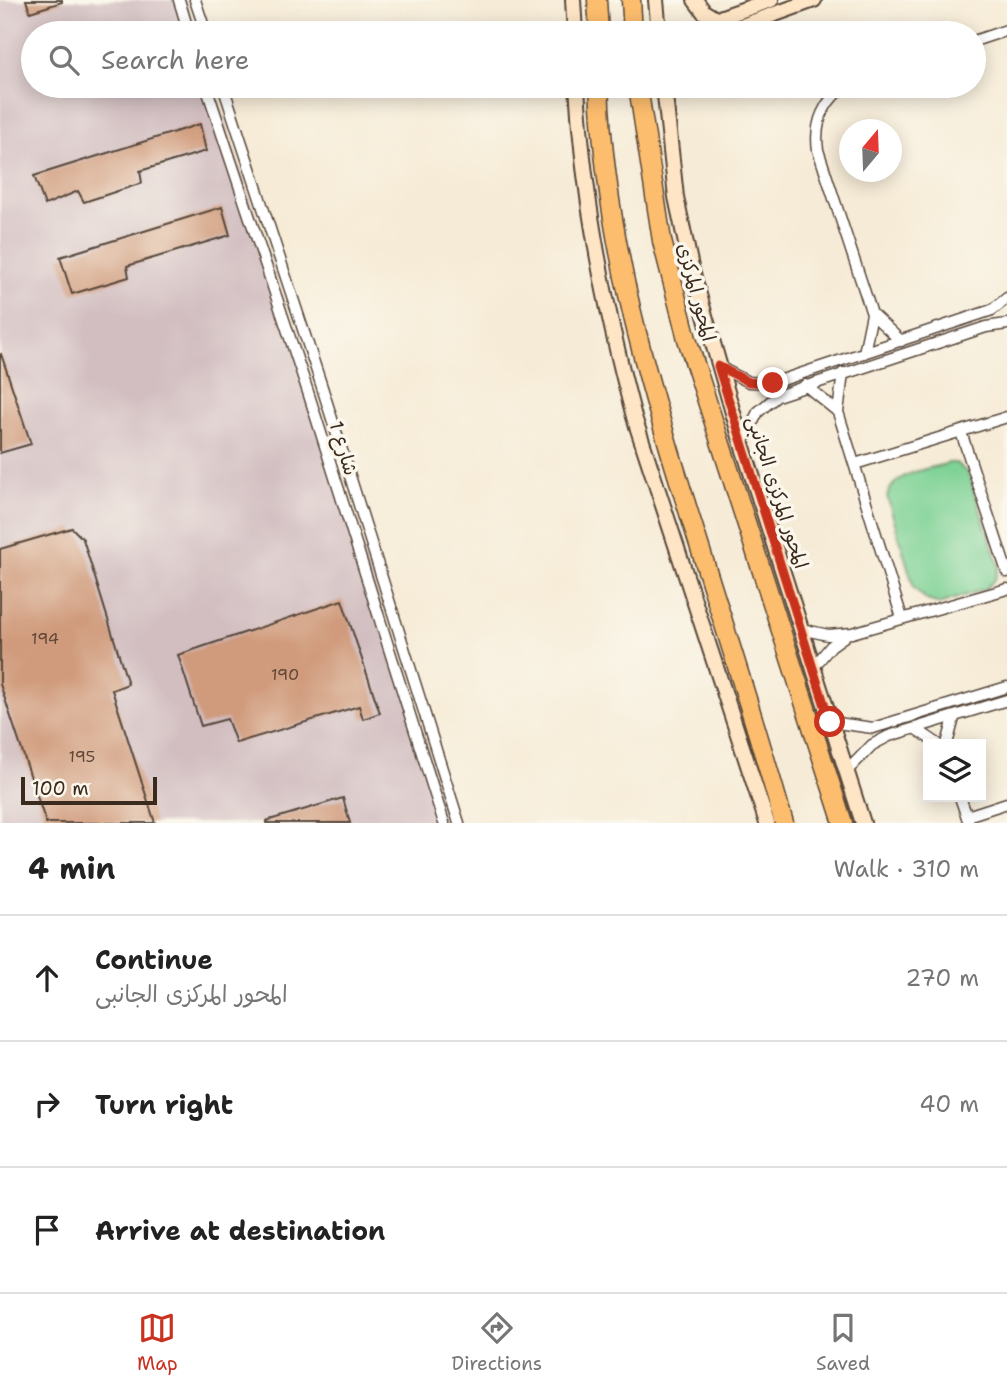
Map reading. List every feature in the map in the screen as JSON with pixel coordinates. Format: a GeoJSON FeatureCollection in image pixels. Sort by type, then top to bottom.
{"type":"FeatureCollection","features":[{"type":"Feature","properties":{"kind":"highway"},"geometry":{"type":"LineString","coordinates":[[597,0],[598,21]]}},
{"type":"Feature","properties":{"kind":"highway"},"geometry":{"type":"LineString","coordinates":[[632,0],[633,21]]}},
{"type":"Feature","properties":{"kind":"highway"},"geometry":{"type":"LineString","coordinates":[[600,98],[604,165],[625,289],[654,403],[757,728],[784,823]]}},
{"type":"Feature","properties":{"kind":"highway","name":"المحور المركزى"},"geometry":{"type":"LineString","coordinates":[[640,98],[662,241],[687,339],[842,823]]}},
{"type":"Feature","properties":{"kind":"main road"},"geometry":{"type":"LineString","coordinates":[[573,0],[574,21]]}},
{"type":"Feature","properties":{"kind":"main road"},"geometry":{"type":"LineString","coordinates":[[656,0],[658,21]]}},
{"type":"Feature","properties":{"kind":"main road"},"geometry":{"type":"LineString","coordinates":[[696,1],[704,12],[719,21],[722,17],[771,0]]}},
{"type":"Feature","properties":{"kind":"main road"},"geometry":{"type":"LineString","coordinates":[[756,21],[814,0]]}},
{"type":"Feature","properties":{"kind":"main road"},"geometry":{"type":"LineString","coordinates":[[578,98],[591,223],[622,372],[638,430],[767,823]]}},
{"type":"Feature","properties":{"kind":"main road","name":"المحور المركزى الجانبى"},"geometry":{"type":"LineString","coordinates":[[665,98],[676,197],[691,267],[742,444],[863,823]]}},
{"type":"Feature","properties":{"kind":"street"},"geometry":{"type":"LineString","coordinates":[[179,0],[186,21]]}},
{"type":"Feature","properties":{"kind":"street"},"geometry":{"type":"LineString","coordinates":[[195,0],[202,21]]}},
{"type":"Feature","properties":{"kind":"street"},"geometry":{"type":"LineString","coordinates":[[986,37],[1007,30]]}},
{"type":"Feature","properties":{"kind":"street","name":"شارع 1"},"geometry":{"type":"LineString","coordinates":[[210,98],[308,392],[443,823]]}},
{"type":"Feature","properties":{"kind":"street","name":"شارع 1"},"geometry":{"type":"LineString","coordinates":[[227,98],[322,387],[459,823]]}},
{"type":"Feature","properties":{"kind":"street"},"geometry":{"type":"LineString","coordinates":[[831,98],[822,110],[817,143],[872,314],[901,341]]}},
{"type":"Feature","properties":{"kind":"street"},"geometry":{"type":"LineString","coordinates":[[718,366],[749,382],[773,383],[983,313],[1007,297]]}},
{"type":"Feature","properties":{"kind":"street"},"geometry":{"type":"LineString","coordinates":[[1007,297],[1007,313]]}},
{"type":"Feature","properties":{"kind":"street"},"geometry":{"type":"LineString","coordinates":[[864,353],[872,314]]}},
{"type":"Feature","properties":{"kind":"street"},"geometry":{"type":"LineString","coordinates":[[742,444],[753,419],[763,405],[777,396],[986,327],[1007,324]]}},
{"type":"Feature","properties":{"kind":"street"},"geometry":{"type":"LineString","coordinates":[[843,373],[838,412],[902,618]]}},
{"type":"Feature","properties":{"kind":"street"},"geometry":{"type":"LineString","coordinates":[[805,385],[838,412]]}},
{"type":"Feature","properties":{"kind":"street"},"geometry":{"type":"LineString","coordinates":[[855,464],[1007,417]]}},
{"type":"Feature","properties":{"kind":"street"},"geometry":{"type":"LineString","coordinates":[[961,432],[1007,572]]}},
{"type":"Feature","properties":{"kind":"street"},"geometry":{"type":"LineString","coordinates":[[801,629],[828,635],[852,633],[1007,589]]}},
{"type":"Feature","properties":{"kind":"street"},"geometry":{"type":"LineString","coordinates":[[813,668],[831,646],[852,633]]}},
{"type":"Feature","properties":{"kind":"street"},"geometry":{"type":"LineString","coordinates":[[830,722],[863,729],[873,728],[1007,687]]}},
{"type":"Feature","properties":{"kind":"street"},"geometry":{"type":"LineString","coordinates":[[846,772],[872,745],[889,736],[1007,700]]}},
{"type":"Feature","properties":{"kind":"street"},"geometry":{"type":"LineString","coordinates":[[948,739],[954,718]]}},
{"type":"Feature","properties":{"kind":"street"},"geometry":{"type":"LineString","coordinates":[[916,729],[931,739]]}},
{"type":"Feature","properties":{"kind":"street"},"geometry":{"type":"LineString","coordinates":[[962,802],[968,820],[1007,803]]}},
{"type":"Feature","properties":{"kind":"shaded area"},"geometry":{"type":"Polygon","coordinates":[[[0,0],[187,0],[193,21],[21,21],[21,98],[218,98],[451,823],[0,823],[0,0]]]}},
{"type":"Feature","properties":{"kind":"green space"},"geometry":{"type":"Polygon","coordinates":[[[956,463],[968,473],[999,566],[995,579],[985,589],[939,604],[927,600],[914,588],[887,496],[891,488],[904,476],[956,463]]]}},
{"type":"Feature","properties":{"kind":"building"},"geometry":{"type":"Polygon","coordinates":[[[26,0],[62,0],[62,2],[30,12],[26,0]]]}},
{"type":"Feature","properties":{"kind":"building"},"geometry":{"type":"Polygon","coordinates":[[[200,124],[206,151],[140,171],[142,183],[84,202],[78,191],[45,205],[34,176],[200,124]]]}},
{"type":"Feature","properties":{"kind":"building"},"geometry":{"type":"Polygon","coordinates":[[[222,207],[230,235],[127,266],[129,277],[72,294],[60,257],[222,207]]]}},
{"type":"Feature","properties":{"kind":"building"},"geometry":{"type":"Polygon","coordinates":[[[0,355],[31,444],[0,453],[0,355]]]}},
{"type":"Feature","properties":{"kind":"building"},"geometry":{"type":"Polygon","coordinates":[[[72,528],[83,539],[128,684],[112,690],[155,823],[46,823],[0,684],[0,549],[72,528]]]}},
{"type":"Feature","properties":{"kind":"building"},"geometry":{"type":"Polygon","coordinates":[[[342,600],[380,713],[363,719],[359,706],[236,743],[227,719],[201,726],[178,655],[342,600]]]}},
{"type":"Feature","properties":{"kind":"building"},"geometry":{"type":"Polygon","coordinates":[[[343,798],[350,823],[266,823],[266,821],[343,798]]]}},
{"type":"Feature","properties":{"kind":"route"},"geometry":{"type":"LineString","coordinates":[[773,383],[749,382],[718,366],[830,722]]}}]}
